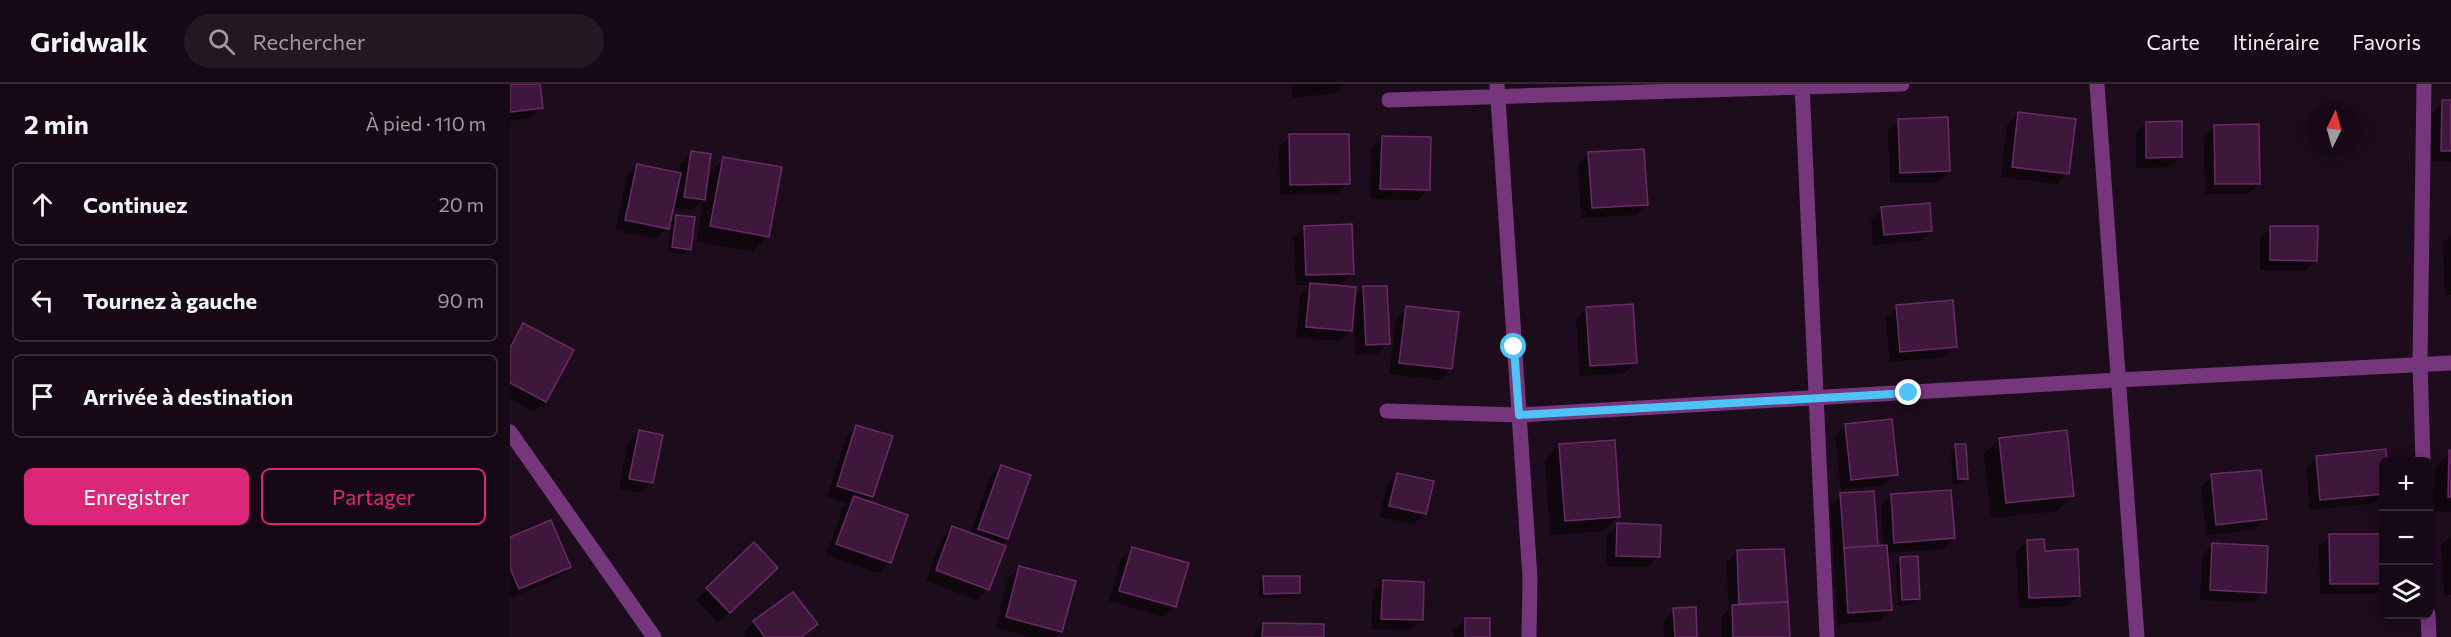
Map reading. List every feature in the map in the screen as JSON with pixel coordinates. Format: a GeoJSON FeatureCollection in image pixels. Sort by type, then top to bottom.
{"type":"FeatureCollection","features":[{"type":"Feature","properties":{"kind":"street"},"geometry":{"type":"LineString","coordinates":[[1389,100],[1497,90],[1902,84]]}},
{"type":"Feature","properties":{"kind":"street"},"geometry":{"type":"LineString","coordinates":[[2097,84],[2137,637]]}},
{"type":"Feature","properties":{"kind":"street"},"geometry":{"type":"LineString","coordinates":[[2423,457],[2420,363],[2424,84]]}},
{"type":"Feature","properties":{"kind":"street"},"geometry":{"type":"LineString","coordinates":[[1802,86],[1827,637]]}},
{"type":"Feature","properties":{"kind":"street"},"geometry":{"type":"LineString","coordinates":[[1497,90],[1530,578],[1529,637]]}},
{"type":"Feature","properties":{"kind":"street"},"geometry":{"type":"LineString","coordinates":[[1387,411],[1519,415],[2451,363]]}},
{"type":"Feature","properties":{"kind":"street"},"geometry":{"type":"LineString","coordinates":[[510,432],[654,637]]}},
{"type":"Feature","properties":{"kind":"street"},"geometry":{"type":"LineString","coordinates":[[2428,619],[2429,637]]}},
{"type":"Feature","properties":{"kind":"building"},"geometry":{"type":"Polygon","coordinates":[[[510,84],[540,84],[543,108],[510,112],[510,84]]]}},
{"type":"Feature","properties":{"kind":"building"},"geometry":{"type":"Polygon","coordinates":[[[2442,100],[2451,100],[2451,151],[2441,151],[2442,100]]]}},
{"type":"Feature","properties":{"kind":"building"},"geometry":{"type":"Polygon","coordinates":[[[2018,112],[2076,119],[2069,174],[2012,167],[2018,112]]]}},
{"type":"Feature","properties":{"kind":"building"},"geometry":{"type":"Polygon","coordinates":[[[1948,117],[1950,171],[1900,173],[1898,119],[1948,117]]]}},
{"type":"Feature","properties":{"kind":"building"},"geometry":{"type":"Polygon","coordinates":[[[2182,121],[2182,157],[2146,158],[2146,122],[2182,121]]]}},
{"type":"Feature","properties":{"kind":"building"},"geometry":{"type":"Polygon","coordinates":[[[2259,124],[2260,184],[2215,184],[2214,125],[2259,124]]]}},
{"type":"Feature","properties":{"kind":"building"},"geometry":{"type":"Polygon","coordinates":[[[1289,134],[1349,134],[1350,184],[1290,185],[1289,134]]]}},
{"type":"Feature","properties":{"kind":"building"},"geometry":{"type":"Polygon","coordinates":[[[1382,136],[1431,137],[1430,190],[1380,189],[1382,136]]]}},
{"type":"Feature","properties":{"kind":"building"},"geometry":{"type":"Polygon","coordinates":[[[1644,149],[1648,205],[1592,208],[1588,152],[1644,149]]]}},
{"type":"Feature","properties":{"kind":"building"},"geometry":{"type":"Polygon","coordinates":[[[691,151],[711,154],[705,200],[684,197],[691,151]]]}},
{"type":"Feature","properties":{"kind":"building"},"geometry":{"type":"Polygon","coordinates":[[[723,157],[782,167],[769,237],[710,226],[723,157]]]}},
{"type":"Feature","properties":{"kind":"building"},"geometry":{"type":"Polygon","coordinates":[[[637,164],[681,173],[669,229],[625,220],[637,164]]]}},
{"type":"Feature","properties":{"kind":"building"},"geometry":{"type":"Polygon","coordinates":[[[1930,203],[1932,231],[1884,235],[1881,207],[1930,203]]]}},
{"type":"Feature","properties":{"kind":"building"},"geometry":{"type":"Polygon","coordinates":[[[676,215],[695,217],[691,250],[672,247],[676,215]]]}},
{"type":"Feature","properties":{"kind":"building"},"geometry":{"type":"Polygon","coordinates":[[[1352,224],[1354,274],[1306,275],[1304,226],[1352,224]]]}},
{"type":"Feature","properties":{"kind":"building"},"geometry":{"type":"Polygon","coordinates":[[[2270,226],[2318,226],[2317,261],[2270,260],[2270,226]]]}},
{"type":"Feature","properties":{"kind":"building"},"geometry":{"type":"Polygon","coordinates":[[[1310,283],[1356,287],[1352,331],[1306,327],[1310,283]]]}},
{"type":"Feature","properties":{"kind":"building"},"geometry":{"type":"Polygon","coordinates":[[[1363,286],[1387,286],[1390,344],[1366,345],[1363,286]]]}},
{"type":"Feature","properties":{"kind":"building"},"geometry":{"type":"Polygon","coordinates":[[[1953,300],[1957,347],[1900,352],[1896,305],[1953,300]]]}},
{"type":"Feature","properties":{"kind":"building"},"geometry":{"type":"Polygon","coordinates":[[[1633,304],[1637,363],[1590,366],[1586,307],[1633,304]]]}},
{"type":"Feature","properties":{"kind":"building"},"geometry":{"type":"Polygon","coordinates":[[[1406,306],[1459,312],[1452,369],[1399,363],[1406,306]]]}},
{"type":"Feature","properties":{"kind":"building"},"geometry":{"type":"Polygon","coordinates":[[[523,323],[574,350],[546,402],[510,383],[510,348],[523,323]]]}},
{"type":"Feature","properties":{"kind":"building"},"geometry":{"type":"Polygon","coordinates":[[[1892,419],[1898,475],[1851,480],[1845,424],[1892,419]]]}},
{"type":"Feature","properties":{"kind":"building"},"geometry":{"type":"Polygon","coordinates":[[[856,425],[893,436],[873,497],[837,486],[856,425]]]}},
{"type":"Feature","properties":{"kind":"building"},"geometry":{"type":"Polygon","coordinates":[[[639,430],[663,435],[653,483],[629,479],[639,430]]]}},
{"type":"Feature","properties":{"kind":"building"},"geometry":{"type":"Polygon","coordinates":[[[2067,430],[2074,496],[2006,503],[1999,438],[2067,430]]]}},
{"type":"Feature","properties":{"kind":"building"},"geometry":{"type":"Polygon","coordinates":[[[1615,440],[1620,517],[1565,521],[1559,444],[1615,440]]]}},
{"type":"Feature","properties":{"kind":"building"},"geometry":{"type":"Polygon","coordinates":[[[1955,444],[1966,444],[1968,479],[1958,479],[1955,444]]]}},
{"type":"Feature","properties":{"kind":"building"},"geometry":{"type":"Polygon","coordinates":[[[2386,449],[2387,457],[2379,457],[2379,494],[2320,500],[2316,456],[2386,449]]]}},
{"type":"Feature","properties":{"kind":"building"},"geometry":{"type":"Polygon","coordinates":[[[2449,450],[2451,451],[2451,497],[2448,497],[2449,450]]]}},
{"type":"Feature","properties":{"kind":"building"},"geometry":{"type":"Polygon","coordinates":[[[1001,465],[1031,475],[1008,539],[978,529],[1001,465]]]}},
{"type":"Feature","properties":{"kind":"building"},"geometry":{"type":"Polygon","coordinates":[[[2261,470],[2267,519],[2216,525],[2211,474],[2261,470]]]}},
{"type":"Feature","properties":{"kind":"building"},"geometry":{"type":"Polygon","coordinates":[[[1397,473],[1434,481],[1426,514],[1389,506],[1397,473]]]}},
{"type":"Feature","properties":{"kind":"building"},"geometry":{"type":"Polygon","coordinates":[[[1951,490],[1955,538],[1894,543],[1891,494],[1951,490]]]}},
{"type":"Feature","properties":{"kind":"building"},"geometry":{"type":"Polygon","coordinates":[[[1874,491],[1878,546],[1844,548],[1840,493],[1874,491]]]}},
{"type":"Feature","properties":{"kind":"building"},"geometry":{"type":"Polygon","coordinates":[[[854,496],[908,515],[891,563],[836,544],[854,496]]]}},
{"type":"Feature","properties":{"kind":"building"},"geometry":{"type":"Polygon","coordinates":[[[551,520],[571,567],[519,589],[510,568],[510,537],[551,520]]]}},
{"type":"Feature","properties":{"kind":"building"},"geometry":{"type":"Polygon","coordinates":[[[1617,523],[1661,525],[1660,557],[1616,556],[1617,523]]]}},
{"type":"Feature","properties":{"kind":"building"},"geometry":{"type":"Polygon","coordinates":[[[952,526],[1006,546],[989,590],[936,570],[952,526]]]}},
{"type":"Feature","properties":{"kind":"building"},"geometry":{"type":"Polygon","coordinates":[[[2329,534],[2379,534],[2379,584],[2330,584],[2329,534]]]}},
{"type":"Feature","properties":{"kind":"building"},"geometry":{"type":"Polygon","coordinates":[[[2044,539],[2045,551],[2078,549],[2080,596],[2029,598],[2027,540],[2044,539]]]}},
{"type":"Feature","properties":{"kind":"building"},"geometry":{"type":"Polygon","coordinates":[[[754,542],[778,568],[730,613],[706,588],[754,542]]]}},
{"type":"Feature","properties":{"kind":"building"},"geometry":{"type":"Polygon","coordinates":[[[2212,543],[2268,546],[2266,593],[2210,590],[2212,543]]]}},
{"type":"Feature","properties":{"kind":"building"},"geometry":{"type":"Polygon","coordinates":[[[1887,545],[1892,610],[1848,613],[1844,548],[1887,545]]]}},
{"type":"Feature","properties":{"kind":"building"},"geometry":{"type":"Polygon","coordinates":[[[1132,547],[1189,563],[1176,607],[1119,591],[1132,547]]]}},
{"type":"Feature","properties":{"kind":"building"},"geometry":{"type":"Polygon","coordinates":[[[1784,549],[1788,602],[1739,604],[1737,550],[1784,549]]]}},
{"type":"Feature","properties":{"kind":"building"},"geometry":{"type":"Polygon","coordinates":[[[1918,556],[1920,599],[1902,600],[1900,557],[1918,556]]]}},
{"type":"Feature","properties":{"kind":"building"},"geometry":{"type":"Polygon","coordinates":[[[1019,566],[1076,581],[1062,632],[1006,617],[1019,566]]]}},
{"type":"Feature","properties":{"kind":"building"},"geometry":{"type":"Polygon","coordinates":[[[1263,576],[1300,576],[1300,593],[1264,594],[1263,576]]]}},
{"type":"Feature","properties":{"kind":"building"},"geometry":{"type":"Polygon","coordinates":[[[1383,580],[1424,582],[1423,620],[1381,619],[1383,580]]]}},
{"type":"Feature","properties":{"kind":"building"},"geometry":{"type":"Polygon","coordinates":[[[793,592],[818,624],[801,637],[765,637],[753,621],[793,592]]]}},
{"type":"Feature","properties":{"kind":"building"},"geometry":{"type":"Polygon","coordinates":[[[1788,602],[1790,637],[1733,637],[1732,605],[1788,602]]]}},
{"type":"Feature","properties":{"kind":"building"},"geometry":{"type":"Polygon","coordinates":[[[1696,607],[1697,637],[1675,637],[1673,608],[1696,607]]]}},
{"type":"Feature","properties":{"kind":"building"},"geometry":{"type":"Polygon","coordinates":[[[1465,618],[1490,618],[1490,637],[1465,637],[1465,618]]]}},
{"type":"Feature","properties":{"kind":"building"},"geometry":{"type":"Polygon","coordinates":[[[1263,623],[1324,624],[1324,637],[1262,637],[1263,623]]]}},
{"type":"Feature","properties":{"kind":"route"},"geometry":{"type":"LineString","coordinates":[[1514,347],[1519,415],[1909,393]]}}]}
